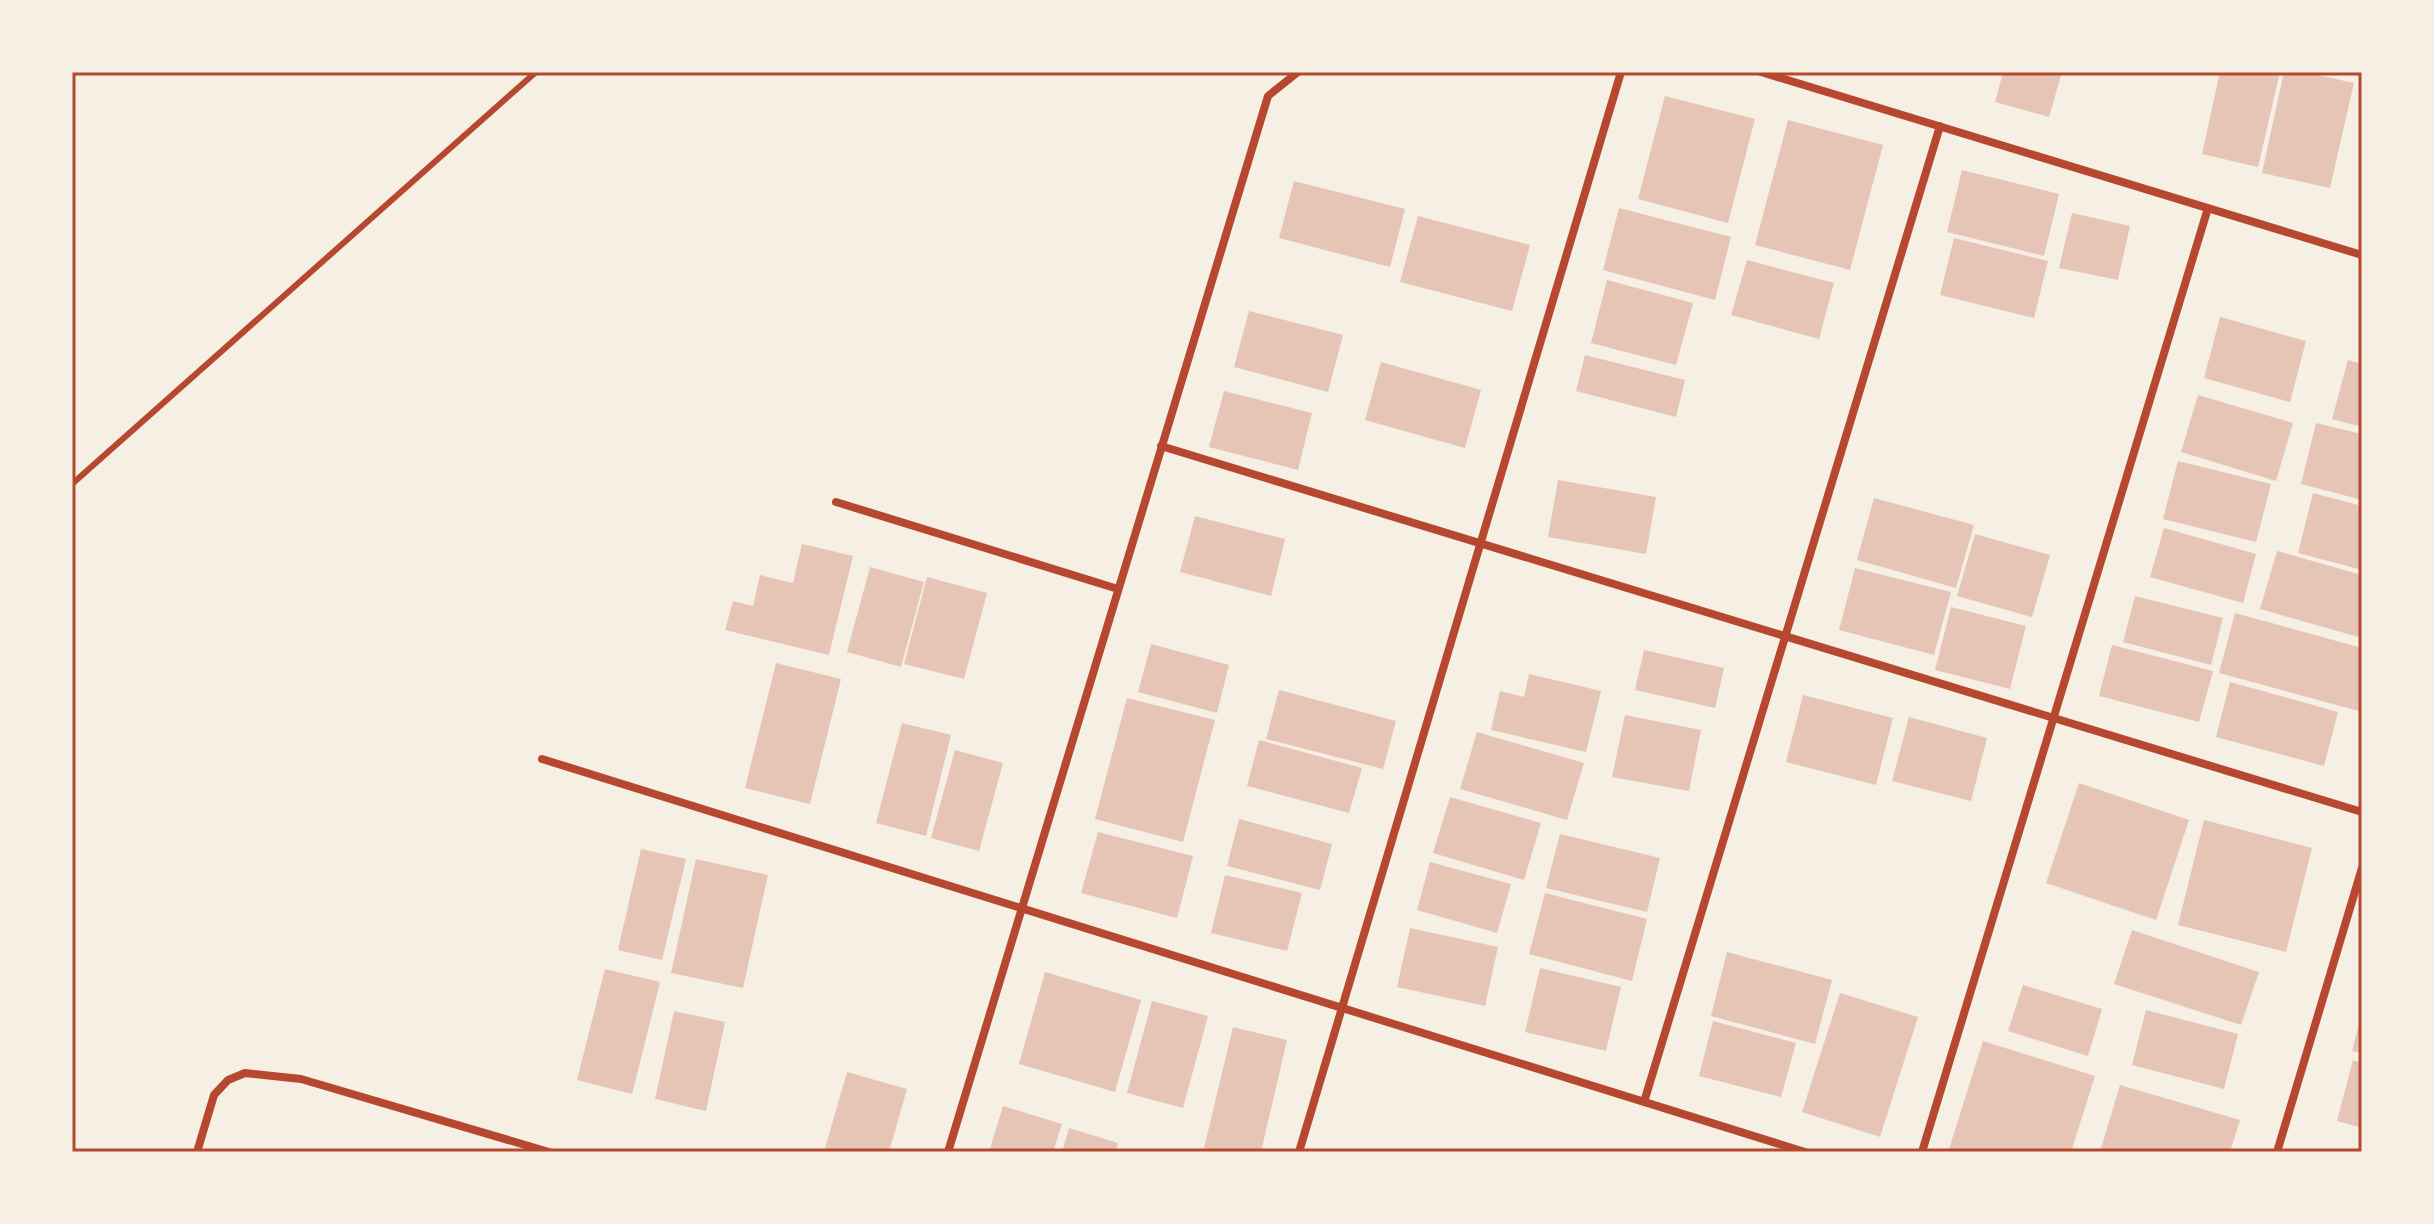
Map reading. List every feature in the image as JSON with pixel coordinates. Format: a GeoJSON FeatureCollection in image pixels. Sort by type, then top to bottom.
{"type":"FeatureCollection","features":[{"type":"Feature","properties":{"kind":"street"},"geometry":{"type":"LineString","coordinates":[[948,1152],[1268,96],[1298,72]]}},
{"type":"Feature","properties":{"kind":"street"},"geometry":{"type":"LineString","coordinates":[[1299,1152],[1621,72]]}},
{"type":"Feature","properties":{"kind":"street"},"geometry":{"type":"LineString","coordinates":[[1761,72],[2362,255]]}},
{"type":"Feature","properties":{"kind":"street"},"geometry":{"type":"LineString","coordinates":[[1644,1102],[1940,126]]}},
{"type":"Feature","properties":{"kind":"street"},"geometry":{"type":"LineString","coordinates":[[1922,1152],[2208,208]]}},
{"type":"Feature","properties":{"kind":"street"},"geometry":{"type":"LineString","coordinates":[[1161,446],[2362,812]]}},
{"type":"Feature","properties":{"kind":"street"},"geometry":{"type":"LineString","coordinates":[[836,502],[1118,589]]}},
{"type":"Feature","properties":{"kind":"street"},"geometry":{"type":"LineString","coordinates":[[542,759],[1805,1152]]}},
{"type":"Feature","properties":{"kind":"street"},"geometry":{"type":"LineString","coordinates":[[2277,1152],[2362,868]]}},
{"type":"Feature","properties":{"kind":"street"},"geometry":{"type":"LineString","coordinates":[[197,1152],[214,1095],[228,1080],[245,1073],[301,1079],[549,1152]]}},
{"type":"Feature","properties":{"kind":"lane"},"geometry":{"type":"LineString","coordinates":[[72,484],[536,72]]}},
{"type":"Feature","properties":{"kind":"building"},"geometry":{"type":"Polygon","coordinates":[[[2003,72],[2062,72],[2049,117],[1995,102],[2003,72]]]}},
{"type":"Feature","properties":{"kind":"building"},"geometry":{"type":"Polygon","coordinates":[[[2220,72],[2280,72],[2258,167],[2202,154],[2220,72]]]}},
{"type":"Feature","properties":{"kind":"building"},"geometry":{"type":"Polygon","coordinates":[[[2284,72],[2304,72],[2354,83],[2330,188],[2262,173],[2284,72]]]}},
{"type":"Feature","properties":{"kind":"building"},"geometry":{"type":"Polygon","coordinates":[[[1665,96],[1755,119],[1728,223],[1638,199],[1665,96]]]}},
{"type":"Feature","properties":{"kind":"building"},"geometry":{"type":"Polygon","coordinates":[[[1788,120],[1883,145],[1850,270],[1755,245],[1788,120]]]}},
{"type":"Feature","properties":{"kind":"building"},"geometry":{"type":"Polygon","coordinates":[[[1962,170],[2059,194],[2044,256],[1947,232],[1962,170]]]}},
{"type":"Feature","properties":{"kind":"building"},"geometry":{"type":"Polygon","coordinates":[[[1294,181],[1405,209],[1390,267],[1279,238],[1294,181]]]}},
{"type":"Feature","properties":{"kind":"building"},"geometry":{"type":"Polygon","coordinates":[[[1619,208],[1731,237],[1715,300],[1603,270],[1619,208]]]}},
{"type":"Feature","properties":{"kind":"building"},"geometry":{"type":"Polygon","coordinates":[[[2072,213],[2130,226],[2118,280],[2059,268],[2072,213]]]}},
{"type":"Feature","properties":{"kind":"building"},"geometry":{"type":"Polygon","coordinates":[[[1418,216],[1530,245],[1512,311],[1400,282],[1418,216]]]}},
{"type":"Feature","properties":{"kind":"building"},"geometry":{"type":"Polygon","coordinates":[[[1954,238],[2048,261],[2034,318],[1940,295],[1954,238]]]}},
{"type":"Feature","properties":{"kind":"building"},"geometry":{"type":"Polygon","coordinates":[[[1747,260],[1834,283],[1819,339],[1731,315],[1747,260]]]}},
{"type":"Feature","properties":{"kind":"building"},"geometry":{"type":"Polygon","coordinates":[[[1607,280],[1693,303],[1676,365],[1591,343],[1607,280]]]}},
{"type":"Feature","properties":{"kind":"building"},"geometry":{"type":"Polygon","coordinates":[[[1249,311],[1343,335],[1328,392],[1234,367],[1249,311]]]}},
{"type":"Feature","properties":{"kind":"building"},"geometry":{"type":"Polygon","coordinates":[[[2220,317],[2306,341],[2290,402],[2204,378],[2220,317]]]}},
{"type":"Feature","properties":{"kind":"building"},"geometry":{"type":"Polygon","coordinates":[[[1585,355],[1685,380],[1676,417],[1576,391],[1585,355]]]}},
{"type":"Feature","properties":{"kind":"building"},"geometry":{"type":"Polygon","coordinates":[[[2348,360],[2362,364],[2362,427],[2332,419],[2348,360]]]}},
{"type":"Feature","properties":{"kind":"building"},"geometry":{"type":"Polygon","coordinates":[[[1381,362],[1481,390],[1465,448],[1365,420],[1381,362]]]}},
{"type":"Feature","properties":{"kind":"building"},"geometry":{"type":"Polygon","coordinates":[[[1224,391],[1312,413],[1298,470],[1209,447],[1224,391]]]}},
{"type":"Feature","properties":{"kind":"building"},"geometry":{"type":"Polygon","coordinates":[[[2198,395],[2293,423],[2276,481],[2181,452],[2198,395]]]}},
{"type":"Feature","properties":{"kind":"building"},"geometry":{"type":"Polygon","coordinates":[[[2316,423],[2362,434],[2362,500],[2301,484],[2316,423]]]}},
{"type":"Feature","properties":{"kind":"building"},"geometry":{"type":"Polygon","coordinates":[[[2178,461],[2271,484],[2256,542],[2163,519],[2178,461]]]}},
{"type":"Feature","properties":{"kind":"building"},"geometry":{"type":"Polygon","coordinates":[[[1558,480],[1656,497],[1646,554],[1548,537],[1558,480]]]}},
{"type":"Feature","properties":{"kind":"building"},"geometry":{"type":"Polygon","coordinates":[[[2313,493],[2362,506],[2362,570],[2298,553],[2313,493]]]}},
{"type":"Feature","properties":{"kind":"building"},"geometry":{"type":"Polygon","coordinates":[[[1874,498],[1974,525],[1956,588],[1857,560],[1874,498]]]}},
{"type":"Feature","properties":{"kind":"building"},"geometry":{"type":"Polygon","coordinates":[[[1195,516],[1285,539],[1271,596],[1180,572],[1195,516]]]}},
{"type":"Feature","properties":{"kind":"building"},"geometry":{"type":"Polygon","coordinates":[[[2164,528],[2256,554],[2243,603],[2150,577],[2164,528]]]}},
{"type":"Feature","properties":{"kind":"building"},"geometry":{"type":"Polygon","coordinates":[[[1975,534],[2050,555],[2032,617],[1957,596],[1975,534]]]}},
{"type":"Feature","properties":{"kind":"building"},"geometry":{"type":"Polygon","coordinates":[[[802,544],[853,556],[829,655],[725,630],[733,601],[753,606],[760,575],[793,583],[802,544]]]}},
{"type":"Feature","properties":{"kind":"building"},"geometry":{"type":"Polygon","coordinates":[[[2277,551],[2362,575],[2362,638],[2260,609],[2277,551]]]}},
{"type":"Feature","properties":{"kind":"building"},"geometry":{"type":"Polygon","coordinates":[[[870,567],[924,582],[901,667],[847,652],[870,567]]]}},
{"type":"Feature","properties":{"kind":"building"},"geometry":{"type":"Polygon","coordinates":[[[1855,568],[1951,592],[1934,655],[1839,630],[1855,568]]]}},
{"type":"Feature","properties":{"kind":"building"},"geometry":{"type":"Polygon","coordinates":[[[927,577],[987,593],[964,679],[904,664],[927,577]]]}},
{"type":"Feature","properties":{"kind":"building"},"geometry":{"type":"Polygon","coordinates":[[[2135,596],[2223,618],[2211,665],[2123,642],[2135,596]]]}},
{"type":"Feature","properties":{"kind":"building"},"geometry":{"type":"Polygon","coordinates":[[[1951,607],[2026,626],[2010,689],[1935,670],[1951,607]]]}},
{"type":"Feature","properties":{"kind":"building"},"geometry":{"type":"Polygon","coordinates":[[[2235,613],[2362,648],[2362,712],[2219,673],[2235,613]]]}},
{"type":"Feature","properties":{"kind":"building"},"geometry":{"type":"Polygon","coordinates":[[[1151,644],[1229,665],[1217,713],[1138,692],[1151,644]]]}},
{"type":"Feature","properties":{"kind":"building"},"geometry":{"type":"Polygon","coordinates":[[[2112,645],[2213,671],[2199,722],[2099,696],[2112,645]]]}},
{"type":"Feature","properties":{"kind":"building"},"geometry":{"type":"Polygon","coordinates":[[[1644,650],[1724,668],[1715,708],[1635,690],[1644,650]]]}},
{"type":"Feature","properties":{"kind":"building"},"geometry":{"type":"Polygon","coordinates":[[[776,663],[841,679],[810,804],[745,788],[776,663]]]}},
{"type":"Feature","properties":{"kind":"building"},"geometry":{"type":"Polygon","coordinates":[[[1529,674],[1601,691],[1586,752],[1491,730],[1500,691],[1524,697],[1529,674]]]}},
{"type":"Feature","properties":{"kind":"building"},"geometry":{"type":"Polygon","coordinates":[[[2230,682],[2338,712],[2324,766],[2216,737],[2230,682]]]}},
{"type":"Feature","properties":{"kind":"building"},"geometry":{"type":"Polygon","coordinates":[[[1279,690],[1396,721],[1383,769],[1266,739],[1279,690]]]}},
{"type":"Feature","properties":{"kind":"building"},"geometry":{"type":"Polygon","coordinates":[[[1803,695],[1893,718],[1876,785],[1786,762],[1803,695]]]}},
{"type":"Feature","properties":{"kind":"building"},"geometry":{"type":"Polygon","coordinates":[[[1127,698],[1215,720],[1183,842],[1095,819],[1127,698]]]}},
{"type":"Feature","properties":{"kind":"building"},"geometry":{"type":"Polygon","coordinates":[[[1625,715],[1701,730],[1689,791],[1612,777],[1625,715]]]}},
{"type":"Feature","properties":{"kind":"building"},"geometry":{"type":"Polygon","coordinates":[[[1909,717],[1987,738],[1971,801],[1892,781],[1909,717]]]}},
{"type":"Feature","properties":{"kind":"building"},"geometry":{"type":"Polygon","coordinates":[[[902,723],[951,735],[926,836],[876,823],[902,723]]]}},
{"type":"Feature","properties":{"kind":"building"},"geometry":{"type":"Polygon","coordinates":[[[1477,732],[1584,763],[1567,820],[1460,789],[1477,732]]]}},
{"type":"Feature","properties":{"kind":"building"},"geometry":{"type":"Polygon","coordinates":[[[1259,740],[1362,768],[1349,813],[1247,786],[1259,740]]]}},
{"type":"Feature","properties":{"kind":"building"},"geometry":{"type":"Polygon","coordinates":[[[955,750],[1003,763],[979,851],[931,838],[955,750]]]}},
{"type":"Feature","properties":{"kind":"building"},"geometry":{"type":"Polygon","coordinates":[[[2079,783],[2189,820],[2156,920],[2046,883],[2079,783]]]}},
{"type":"Feature","properties":{"kind":"building"},"geometry":{"type":"Polygon","coordinates":[[[1450,797],[1541,823],[1524,880],[1433,853],[1450,797]]]}},
{"type":"Feature","properties":{"kind":"building"},"geometry":{"type":"Polygon","coordinates":[[[1239,819],[1332,844],[1320,890],[1227,866],[1239,819]]]}},
{"type":"Feature","properties":{"kind":"building"},"geometry":{"type":"Polygon","coordinates":[[[2204,820],[2312,848],[2286,952],[2178,925],[2204,820]]]}},
{"type":"Feature","properties":{"kind":"building"},"geometry":{"type":"Polygon","coordinates":[[[1098,832],[1193,856],[1177,918],[1081,893],[1098,832]]]}},
{"type":"Feature","properties":{"kind":"building"},"geometry":{"type":"Polygon","coordinates":[[[1560,834],[1660,858],[1647,912],[1546,888],[1560,834]]]}},
{"type":"Feature","properties":{"kind":"building"},"geometry":{"type":"Polygon","coordinates":[[[641,849],[686,859],[662,960],[618,950],[641,849]]]}},
{"type":"Feature","properties":{"kind":"building"},"geometry":{"type":"Polygon","coordinates":[[[696,859],[768,875],[743,988],[671,973],[696,859]]]}},
{"type":"Feature","properties":{"kind":"building"},"geometry":{"type":"Polygon","coordinates":[[[1430,862],[1511,884],[1497,933],[1417,910],[1430,862]]]}},
{"type":"Feature","properties":{"kind":"building"},"geometry":{"type":"Polygon","coordinates":[[[1225,875],[1302,893],[1287,951],[1211,933],[1225,875]]]}},
{"type":"Feature","properties":{"kind":"building"},"geometry":{"type":"Polygon","coordinates":[[[1545,893],[1647,919],[1632,981],[1529,954],[1545,893]]]}},
{"type":"Feature","properties":{"kind":"building"},"geometry":{"type":"Polygon","coordinates":[[[1410,928],[1498,947],[1485,1006],[1397,987],[1410,928]]]}},
{"type":"Feature","properties":{"kind":"building"},"geometry":{"type":"Polygon","coordinates":[[[2132,930],[2259,972],[2241,1025],[2114,984],[2132,930]]]}},
{"type":"Feature","properties":{"kind":"building"},"geometry":{"type":"Polygon","coordinates":[[[1727,952],[1832,980],[1815,1044],[1711,1016],[1727,952]]]}},
{"type":"Feature","properties":{"kind":"building"},"geometry":{"type":"Polygon","coordinates":[[[1540,968],[1621,987],[1606,1051],[1525,1032],[1540,968]]]}},
{"type":"Feature","properties":{"kind":"building"},"geometry":{"type":"Polygon","coordinates":[[[605,969],[660,982],[632,1094],[577,1080],[605,969]]]}},
{"type":"Feature","properties":{"kind":"building"},"geometry":{"type":"Polygon","coordinates":[[[1045,972],[1141,1000],[1115,1092],[1019,1064],[1045,972]]]}},
{"type":"Feature","properties":{"kind":"building"},"geometry":{"type":"Polygon","coordinates":[[[2023,985],[2102,1009],[2088,1056],[2008,1031],[2023,985]]]}},
{"type":"Feature","properties":{"kind":"building"},"geometry":{"type":"Polygon","coordinates":[[[1840,993],[1918,1017],[1880,1137],[1802,1112],[1840,993]]]}},
{"type":"Feature","properties":{"kind":"building"},"geometry":{"type":"Polygon","coordinates":[[[1152,1001],[1208,1016],[1183,1108],[1127,1093],[1152,1001]]]}},
{"type":"Feature","properties":{"kind":"building"},"geometry":{"type":"Polygon","coordinates":[[[2146,1010],[2238,1034],[2224,1089],[2132,1065],[2146,1010]]]}},
{"type":"Feature","properties":{"kind":"building"},"geometry":{"type":"Polygon","coordinates":[[[674,1011],[725,1022],[706,1111],[655,1099],[674,1011]]]}},
{"type":"Feature","properties":{"kind":"building"},"geometry":{"type":"Polygon","coordinates":[[[2362,1016],[2362,1053],[2352,1051],[2362,1016]]]}},
{"type":"Feature","properties":{"kind":"building"},"geometry":{"type":"Polygon","coordinates":[[[1713,1021],[1796,1043],[1781,1097],[1699,1076],[1713,1021]]]}},
{"type":"Feature","properties":{"kind":"building"},"geometry":{"type":"Polygon","coordinates":[[[1233,1027],[1287,1040],[1261,1152],[1223,1152],[1204,1148],[1233,1027]]]}},
{"type":"Feature","properties":{"kind":"building"},"geometry":{"type":"Polygon","coordinates":[[[1983,1041],[2095,1076],[2071,1152],[1949,1149],[1983,1041]]]}},
{"type":"Feature","properties":{"kind":"building"},"geometry":{"type":"Polygon","coordinates":[[[2353,1060],[2362,1063],[2362,1128],[2337,1121],[2353,1060]]]}},
{"type":"Feature","properties":{"kind":"building"},"geometry":{"type":"Polygon","coordinates":[[[847,1072],[907,1089],[889,1152],[824,1152],[847,1072]]]}},
{"type":"Feature","properties":{"kind":"building"},"geometry":{"type":"Polygon","coordinates":[[[2120,1085],[2240,1120],[2230,1152],[2100,1152],[2120,1085]]]}},
{"type":"Feature","properties":{"kind":"building"},"geometry":{"type":"Polygon","coordinates":[[[1003,1106],[1062,1124],[1053,1152],[989,1152],[1003,1106]]]}},
{"type":"Feature","properties":{"kind":"building"},"geometry":{"type":"Polygon","coordinates":[[[1069,1128],[1118,1143],[1115,1152],[1062,1152],[1069,1128]]]}}]}
